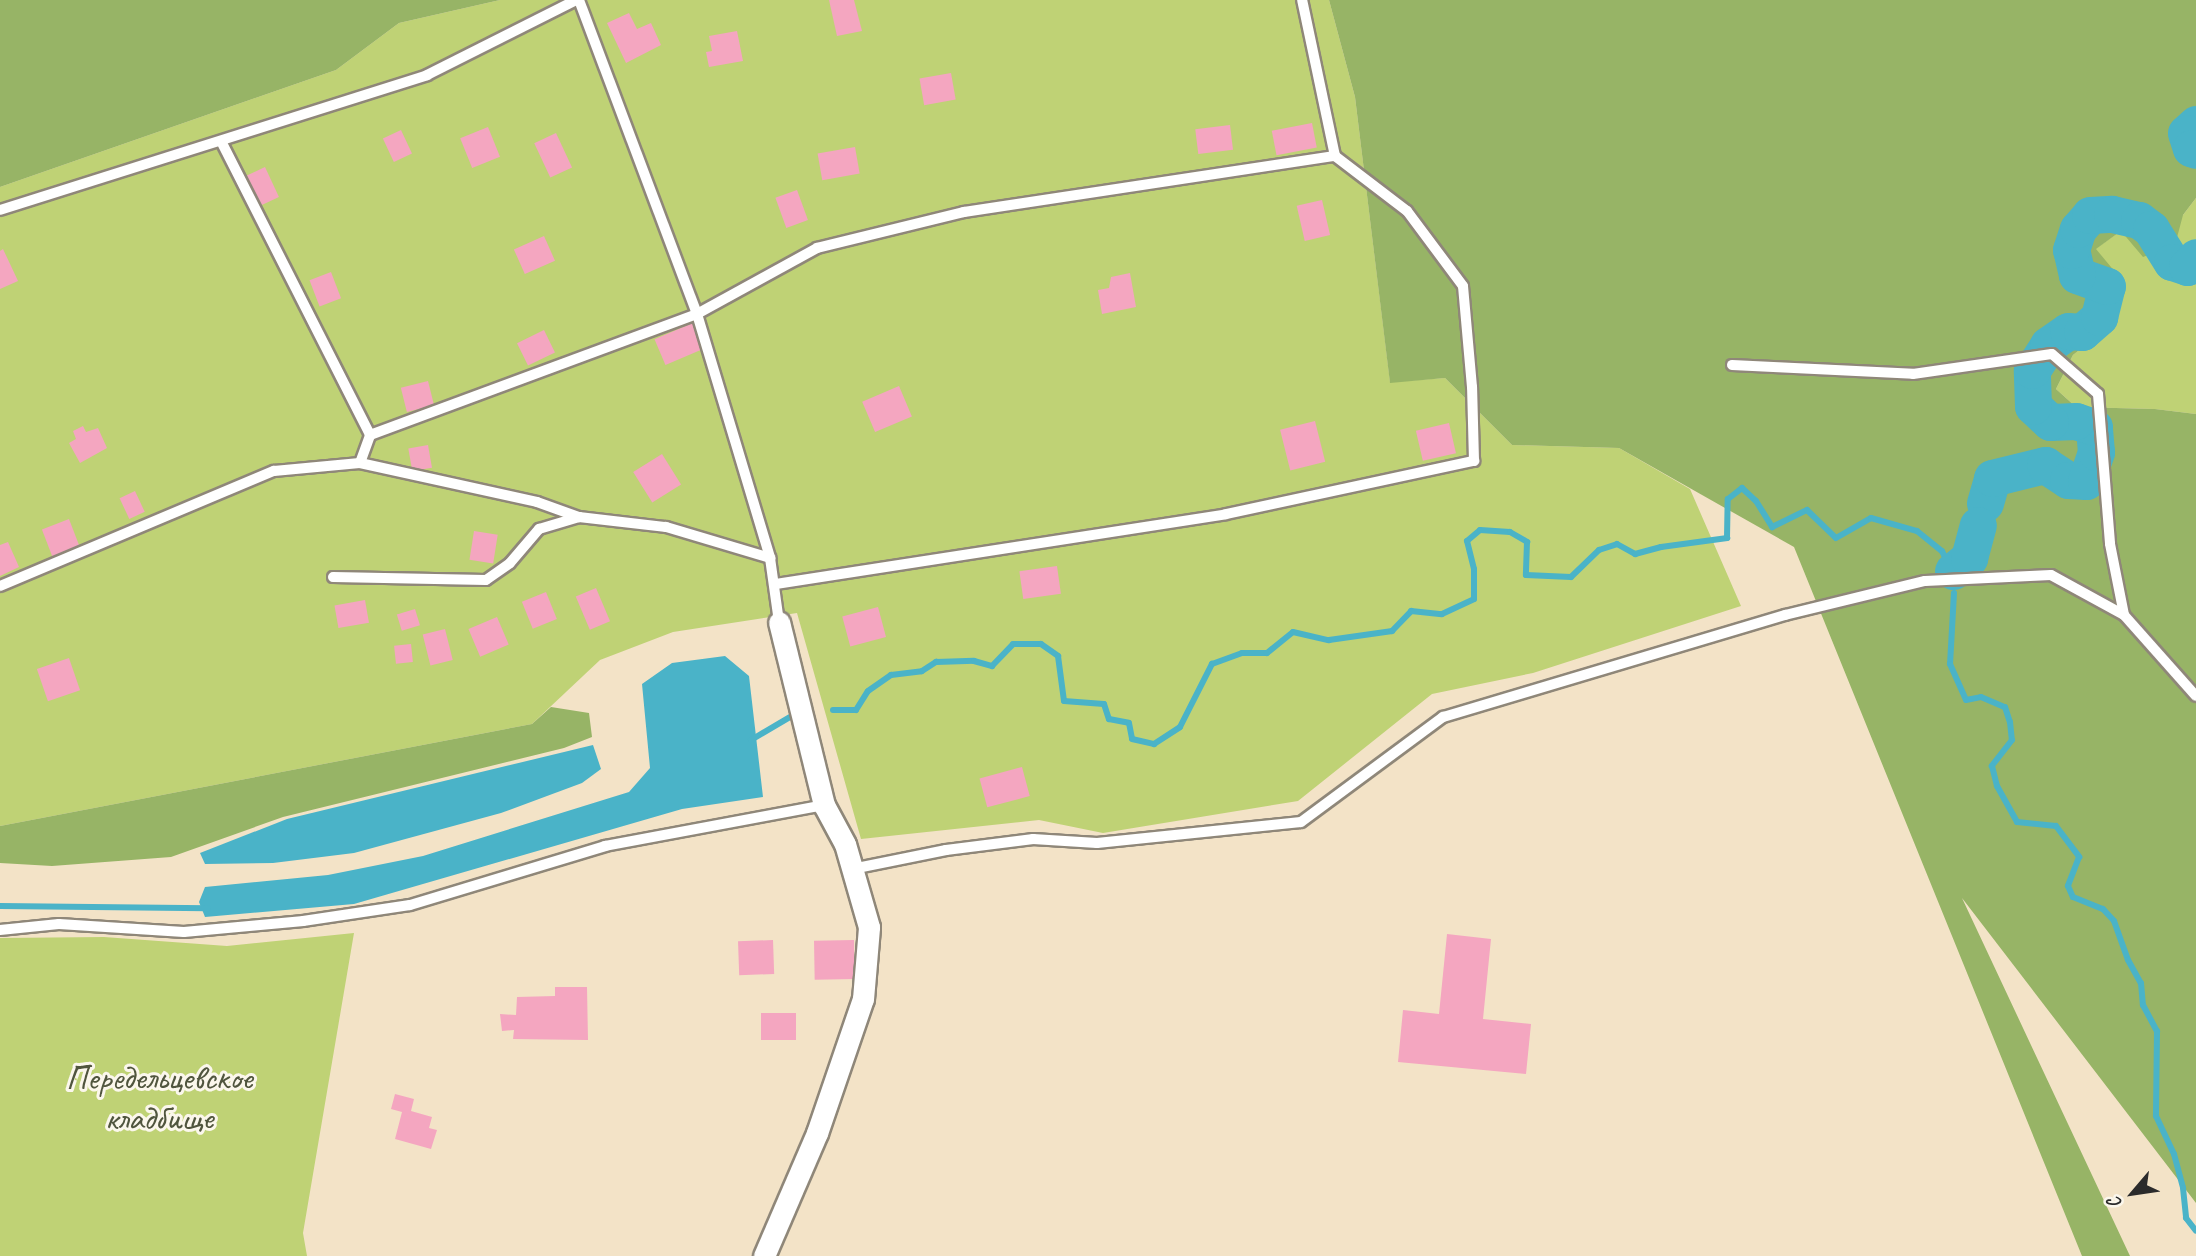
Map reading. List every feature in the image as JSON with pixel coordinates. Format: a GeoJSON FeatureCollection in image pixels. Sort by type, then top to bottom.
{"type":"FeatureCollection","features":[{"type":"Feature","properties":{"kind":"street"},"geometry":{"type":"LineString","coordinates":[[764,1256],[817,1133],[863,999],[869,927],[845,844],[824,805],[779,622]]}},
{"type":"Feature","properties":{"kind":"lane"},"geometry":{"type":"LineString","coordinates":[[0,210],[427,75],[578,0],[697,314],[771,558],[779,622]]}},
{"type":"Feature","properties":{"kind":"lane"},"geometry":{"type":"LineString","coordinates":[[775,584],[1226,514],[1474,461],[1472,387],[1463,286],[1407,211],[1335,156],[1302,0]]}},
{"type":"Feature","properties":{"kind":"lane"},"geometry":{"type":"LineString","coordinates":[[221,141],[370,435],[360,463]]}},
{"type":"Feature","properties":{"kind":"lane"},"geometry":{"type":"LineString","coordinates":[[370,435],[697,314],[817,248],[964,212],[1335,156]]}},
{"type":"Feature","properties":{"kind":"lane"},"geometry":{"type":"LineString","coordinates":[[1732,365],[1913,374],[2052,354],[2098,394],[2109,544],[2124,615]]}},
{"type":"Feature","properties":{"kind":"lane"},"geometry":{"type":"LineString","coordinates":[[0,586],[274,471],[360,463],[537,502],[579,517],[666,527],[771,558]]}},
{"type":"Feature","properties":{"kind":"lane"},"geometry":{"type":"LineString","coordinates":[[333,577],[486,580],[510,563],[539,529],[579,517]]}},
{"type":"Feature","properties":{"kind":"lane"},"geometry":{"type":"LineString","coordinates":[[852,869],[946,850],[1033,839],[1097,843],[1301,822],[1443,717],[1785,615],[1925,581],[2051,575],[2124,615],[2196,696]]}},
{"type":"Feature","properties":{"kind":"lane"},"geometry":{"type":"LineString","coordinates":[[0,930],[60,924],[184,932],[303,921],[397,907],[605,846],[824,805]]}},
{"type":"Feature","properties":{"kind":"green space"},"geometry":{"type":"Polygon","coordinates":[[[0,0],[500,0],[399,23],[336,70],[0,187],[0,0]]]}},
{"type":"Feature","properties":{"kind":"green space"},"geometry":{"type":"Polygon","coordinates":[[[500,0],[1329,0],[1355,97],[1390,382],[1445,378],[1512,445],[1619,448],[1690,489],[1741,606],[1533,673],[1432,694],[1298,801],[1103,833],[1039,820],[861,839],[797,613],[673,632],[600,660],[532,724],[0,826],[0,187],[336,70],[399,23],[500,0]]]}},
{"type":"Feature","properties":{"kind":"green space"},"geometry":{"type":"Polygon","coordinates":[[[1329,0],[2196,0],[2196,198],[2183,215],[2175,245],[2143,257],[2121,231],[2096,249],[2116,273],[2108,327],[2073,355],[2056,389],[2076,407],[2155,409],[2196,414],[2196,1203],[1962,898],[2130,1256],[2082,1256],[1794,547],[1619,448],[1512,445],[1445,378],[1390,383],[1355,97],[1329,0]]]}},
{"type":"Feature","properties":{"kind":"green space"},"geometry":{"type":"Polygon","coordinates":[[[2196,198],[2196,414],[2155,409],[2076,407],[2056,389],[2073,355],[2108,326],[2095,249],[2121,231],[2183,215],[2196,198]]]}},
{"type":"Feature","properties":{"kind":"green space"},"geometry":{"type":"Polygon","coordinates":[[[551,707],[589,713],[592,737],[564,748],[283,817],[171,857],[52,866],[0,863],[0,826],[532,724],[551,707]]]}},
{"type":"Feature","properties":{"kind":"green space","name":"Передельцевское кладбище"},"geometry":{"type":"Polygon","coordinates":[[[354,933],[303,1233],[307,1256],[0,1256],[0,938],[104,937],[227,946],[354,933]]]}},
{"type":"Feature","properties":{"kind":"water"},"geometry":{"type":"Polygon","coordinates":[[[725,656],[749,676],[763,797],[682,809],[354,904],[205,917],[199,902],[205,887],[328,875],[423,856],[629,792],[650,768],[642,684],[672,663],[725,656]]]}},
{"type":"Feature","properties":{"kind":"water"},"geometry":{"type":"Polygon","coordinates":[[[593,745],[601,769],[582,783],[501,813],[354,853],[273,863],[205,864],[200,853],[287,819],[593,745]]]}},
{"type":"Feature","properties":{"kind":"building"},"geometry":{"type":"Polygon","coordinates":[[[829,0],[854,0],[862,31],[837,36],[829,0]]]}},
{"type":"Feature","properties":{"kind":"building"},"geometry":{"type":"Polygon","coordinates":[[[629,13],[637,29],[651,23],[661,45],[626,63],[607,23],[629,13]]]}},
{"type":"Feature","properties":{"kind":"building"},"geometry":{"type":"Polygon","coordinates":[[[737,31],[743,61],[709,67],[706,52],[712,51],[709,36],[737,31]]]}},
{"type":"Feature","properties":{"kind":"building"},"geometry":{"type":"Polygon","coordinates":[[[951,73],[956,100],[924,105],[919,79],[951,73]]]}},
{"type":"Feature","properties":{"kind":"building"},"geometry":{"type":"Polygon","coordinates":[[[1312,123],[1317,148],[1277,155],[1272,131],[1312,123]]]}},
{"type":"Feature","properties":{"kind":"building"},"geometry":{"type":"Polygon","coordinates":[[[1230,125],[1233,150],[1198,154],[1195,129],[1230,125]]]}},
{"type":"Feature","properties":{"kind":"building"},"geometry":{"type":"Polygon","coordinates":[[[488,127],[500,157],[472,168],[460,138],[488,127]]]}},
{"type":"Feature","properties":{"kind":"building"},"geometry":{"type":"Polygon","coordinates":[[[401,130],[412,154],[394,162],[383,138],[401,130]]]}},
{"type":"Feature","properties":{"kind":"building"},"geometry":{"type":"Polygon","coordinates":[[[556,133],[572,167],[550,178],[534,143],[556,133]]]}},
{"type":"Feature","properties":{"kind":"building"},"geometry":{"type":"Polygon","coordinates":[[[855,147],[860,174],[822,180],[818,154],[855,147]]]}},
{"type":"Feature","properties":{"kind":"building"},"geometry":{"type":"Polygon","coordinates":[[[265,167],[279,197],[258,207],[244,177],[265,167]]]}},
{"type":"Feature","properties":{"kind":"building"},"geometry":{"type":"Polygon","coordinates":[[[797,190],[808,220],[786,228],[775,198],[797,190]]]}},
{"type":"Feature","properties":{"kind":"building"},"geometry":{"type":"Polygon","coordinates":[[[1322,200],[1330,235],[1305,241],[1297,206],[1322,200]]]}},
{"type":"Feature","properties":{"kind":"building"},"geometry":{"type":"Polygon","coordinates":[[[544,236],[555,261],[525,274],[514,249],[544,236]]]}},
{"type":"Feature","properties":{"kind":"building"},"geometry":{"type":"Polygon","coordinates":[[[3,249],[18,281],[0,289],[0,251],[3,249]]]}},
{"type":"Feature","properties":{"kind":"building"},"geometry":{"type":"Polygon","coordinates":[[[331,272],[341,298],[320,306],[310,280],[331,272]]]}},
{"type":"Feature","properties":{"kind":"building"},"geometry":{"type":"Polygon","coordinates":[[[1130,273],[1136,307],[1102,314],[1098,290],[1109,288],[1111,277],[1130,273]]]}},
{"type":"Feature","properties":{"kind":"building"},"geometry":{"type":"Polygon","coordinates":[[[695,322],[706,348],[665,365],[654,339],[695,322]]]}},
{"type":"Feature","properties":{"kind":"building"},"geometry":{"type":"Polygon","coordinates":[[[544,330],[555,352],[528,366],[517,343],[544,330]]]}},
{"type":"Feature","properties":{"kind":"building"},"geometry":{"type":"Polygon","coordinates":[[[428,381],[434,405],[407,412],[401,388],[428,381]]]}},
{"type":"Feature","properties":{"kind":"building"},"geometry":{"type":"Polygon","coordinates":[[[899,386],[912,416],[875,432],[862,402],[899,386]]]}},
{"type":"Feature","properties":{"kind":"building"},"geometry":{"type":"Polygon","coordinates":[[[1315,421],[1325,462],[1290,470],[1280,430],[1315,421]]]}},
{"type":"Feature","properties":{"kind":"building"},"geometry":{"type":"Polygon","coordinates":[[[1449,423],[1456,453],[1423,461],[1416,431],[1449,423]]]}},
{"type":"Feature","properties":{"kind":"building"},"geometry":{"type":"Polygon","coordinates":[[[83,426],[86,432],[98,428],[107,448],[80,463],[69,443],[76,439],[73,431],[83,426]]]}},
{"type":"Feature","properties":{"kind":"building"},"geometry":{"type":"Polygon","coordinates":[[[428,445],[432,468],[412,471],[408,448],[428,445]]]}},
{"type":"Feature","properties":{"kind":"building"},"geometry":{"type":"Polygon","coordinates":[[[662,454],[681,485],[652,503],[633,472],[662,454]]]}},
{"type":"Feature","properties":{"kind":"building"},"geometry":{"type":"Polygon","coordinates":[[[135,491],[145,512],[129,519],[120,498],[135,491]]]}},
{"type":"Feature","properties":{"kind":"building"},"geometry":{"type":"Polygon","coordinates":[[[69,519],[80,547],[53,557],[42,529],[69,519]]]}},
{"type":"Feature","properties":{"kind":"building"},"geometry":{"type":"Polygon","coordinates":[[[474,531],[498,535],[493,563],[469,560],[474,531]]]}},
{"type":"Feature","properties":{"kind":"building"},"geometry":{"type":"Polygon","coordinates":[[[8,542],[19,567],[0,576],[0,545],[8,542]]]}},
{"type":"Feature","properties":{"kind":"building"},"geometry":{"type":"Polygon","coordinates":[[[1057,566],[1061,594],[1023,599],[1019,571],[1057,566]]]}},
{"type":"Feature","properties":{"kind":"building"},"geometry":{"type":"Polygon","coordinates":[[[596,588],[610,621],[590,630],[576,597],[596,588]]]}},
{"type":"Feature","properties":{"kind":"building"},"geometry":{"type":"Polygon","coordinates":[[[546,592],[557,619],[533,629],[522,602],[546,592]]]}},
{"type":"Feature","properties":{"kind":"building"},"geometry":{"type":"Polygon","coordinates":[[[365,600],[369,623],[338,628],[334,605],[365,600]]]}},
{"type":"Feature","properties":{"kind":"building"},"geometry":{"type":"Polygon","coordinates":[[[878,607],[886,637],[850,647],[842,617],[878,607]]]}},
{"type":"Feature","properties":{"kind":"building"},"geometry":{"type":"Polygon","coordinates":[[[415,609],[420,625],[402,631],[397,615],[415,609]]]}},
{"type":"Feature","properties":{"kind":"building"},"geometry":{"type":"Polygon","coordinates":[[[497,617],[509,645],[480,657],[468,629],[497,617]]]}},
{"type":"Feature","properties":{"kind":"building"},"geometry":{"type":"Polygon","coordinates":[[[445,629],[453,660],[430,666],[423,635],[445,629]]]}},
{"type":"Feature","properties":{"kind":"building"},"geometry":{"type":"Polygon","coordinates":[[[411,644],[413,662],[396,664],[394,646],[411,644]]]}},
{"type":"Feature","properties":{"kind":"building"},"geometry":{"type":"Polygon","coordinates":[[[69,658],[80,690],[48,701],[37,669],[69,658]]]}},
{"type":"Feature","properties":{"kind":"building"},"geometry":{"type":"Polygon","coordinates":[[[1022,767],[1030,796],[987,807],[979,778],[1022,767]]]}},
{"type":"Feature","properties":{"kind":"building"},"geometry":{"type":"Polygon","coordinates":[[[1447,934],[1491,939],[1483,1019],[1531,1024],[1526,1074],[1398,1062],[1403,1010],[1439,1014],[1447,934]]]}},
{"type":"Feature","properties":{"kind":"building"},"geometry":{"type":"Polygon","coordinates":[[[773,940],[774,974],[739,975],[738,941],[773,940]]]}},
{"type":"Feature","properties":{"kind":"building"},"geometry":{"type":"Polygon","coordinates":[[[854,940],[855,979],[815,980],[814,941],[854,940]]]}},
{"type":"Feature","properties":{"kind":"building"},"geometry":{"type":"Polygon","coordinates":[[[555,987],[587,987],[588,1040],[513,1039],[514,1030],[502,1031],[500,1014],[516,1015],[517,997],[555,996],[555,987]]]}},
{"type":"Feature","properties":{"kind":"building"},"geometry":{"type":"Polygon","coordinates":[[[761,1013],[796,1013],[796,1040],[761,1040],[761,1013]]]}},
{"type":"Feature","properties":{"kind":"building"},"geometry":{"type":"Polygon","coordinates":[[[395,1094],[414,1099],[411,1111],[432,1117],[429,1128],[437,1130],[431,1149],[395,1139],[402,1112],[391,1109],[395,1094]]]}},
{"type":"Feature","properties":{"kind":"waterway"},"geometry":{"type":"LineString","coordinates":[[2196,124],[2186,133],[2191,148],[2196,150]]}},
{"type":"Feature","properties":{"kind":"waterway"},"geometry":{"type":"LineString","coordinates":[[1985,503],[1992,478],[2045,465],[2068,480],[2086,481],[2096,452],[2094,427],[2076,421],[2050,422],[2033,406],[2032,370],[2048,345],[2068,331],[2082,332],[2099,317],[2107,286],[2077,275],[2071,250],[2078,229],[2090,215],[2112,214],[2139,220],[2151,229],[2172,262],[2187,267],[2196,257]]}},
{"type":"Feature","properties":{"kind":"waterway"},"geometry":{"type":"LineString","coordinates":[[833,710],[856,710],[868,691],[891,675],[922,671],[936,662],[974,661],[992,666],[1013,644],[1041,644],[1058,656],[1064,701],[1104,704],[1109,719],[1129,723],[1132,739],[1154,744],[1180,727],[1212,664],[1242,653],[1267,653],[1293,632],[1329,640],[1392,631],[1411,611],[1442,614],[1474,599],[1474,569],[1467,541],[1480,530],[1510,532],[1527,542],[1526,575],[1571,577],[1599,550],[1617,544],[1635,554],[1661,547],[1727,538],[1728,499],[1742,488],[1756,501],[1772,527],[1807,510],[1836,538],[1871,518],[1917,531],[1942,551],[1953,575]]}},
{"type":"Feature","properties":{"kind":"waterway"},"geometry":{"type":"LineString","coordinates":[[1953,571],[1969,558],[1978,525]]}},
{"type":"Feature","properties":{"kind":"waterway"},"geometry":{"type":"LineString","coordinates":[[1954,593],[1950,664],[1966,700],[1981,697],[2005,707],[2010,722],[2012,740],[1992,766],[1997,786],[2017,822],[2056,826],[2079,857],[2068,886],[2073,897],[2103,909],[2114,921],[2128,960],[2141,983],[2143,1005],[2157,1031],[2156,1116],[2174,1154],[2183,1188],[2186,1218],[2196,1231]]}},
{"type":"Feature","properties":{"kind":"waterway"},"geometry":{"type":"LineString","coordinates":[[751,740],[790,717]]}},
{"type":"Feature","properties":{"kind":"waterway"},"geometry":{"type":"LineString","coordinates":[[0,906],[208,908]]}}]}
